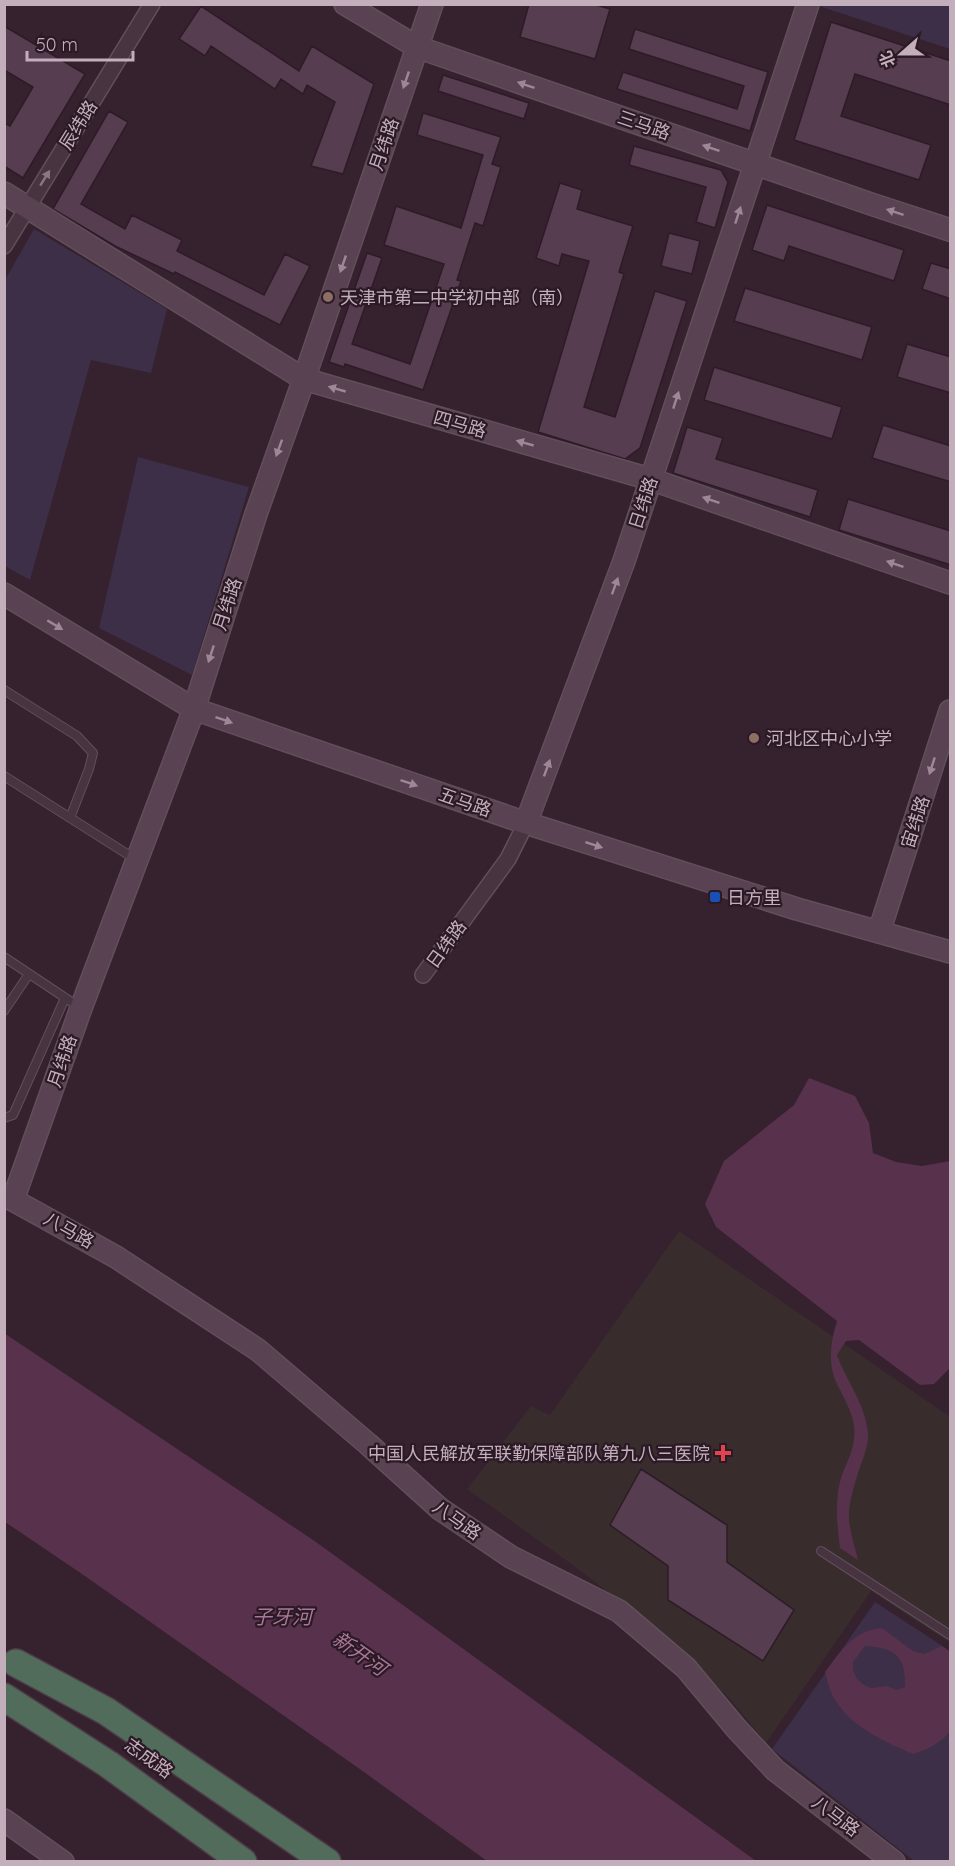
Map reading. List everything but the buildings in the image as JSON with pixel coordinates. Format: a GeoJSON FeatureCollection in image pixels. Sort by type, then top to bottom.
{"type":"FeatureCollection","features":[{"type":"Feature","properties":{"kind":"highway","name":"志成路"},"geometry":{"type":"LineString","coordinates":[[10,1659],[293,1862]]}},
{"type":"Feature","properties":{"kind":"highway"},"geometry":{"type":"LineString","coordinates":[[10,1659],[106,1711],[327,1862]]}},
{"type":"Feature","properties":{"kind":"highway","name":"志成路"},"geometry":{"type":"LineString","coordinates":[[4,1697],[108,1764],[243,1862]]}},
{"type":"Feature","properties":{"kind":"highway"},"geometry":{"type":"LineString","coordinates":[[4,1704],[52,1743],[156,1818],[212,1862]]}},
{"type":"Feature","properties":{"kind":"street","name":"辰纬路"},"geometry":{"type":"LineString","coordinates":[[4,246],[152,4]]}},
{"type":"Feature","properties":{"kind":"street","name":"三马路"},"geometry":{"type":"LineString","coordinates":[[345,4],[417,47],[951,230]]}},
{"type":"Feature","properties":{"kind":"street","name":"月纬路"},"geometry":{"type":"LineString","coordinates":[[9,1197],[73,1003],[137,860],[194,709],[256,514],[432,4]]}},
{"type":"Feature","properties":{"kind":"street","name":"日纬路"},"geometry":{"type":"LineString","coordinates":[[423,975],[508,859],[526,823],[624,561],[808,4]]}},
{"type":"Feature","properties":{"kind":"street","name":"四马路"},"geometry":{"type":"LineString","coordinates":[[4,193],[304,380],[650,479],[951,583]]}},
{"type":"Feature","properties":{"kind":"street","name":"五马路"},"geometry":{"type":"LineString","coordinates":[[4,594],[194,709],[526,823],[797,909],[951,952]]}},
{"type":"Feature","properties":{"kind":"street","name":"宙纬路"},"geometry":{"type":"LineString","coordinates":[[879,932],[951,711]]}},
{"type":"Feature","properties":{"kind":"street","name":"八马路"},"geometry":{"type":"LineString","coordinates":[[9,1197],[116,1257],[258,1350],[440,1509],[511,1557],[619,1611],[687,1668],[736,1728],[775,1770],[894,1862]]}},
{"type":"Feature","properties":{"kind":"street"},"geometry":{"type":"LineString","coordinates":[[4,1820],[63,1862]]}},
{"type":"Feature","properties":{"kind":"lane"},"geometry":{"type":"LineString","coordinates":[[4,690],[76,736],[93,753],[70,818]]}},
{"type":"Feature","properties":{"kind":"lane"},"geometry":{"type":"LineString","coordinates":[[4,776],[137,860]]}},
{"type":"Feature","properties":{"kind":"lane"},"geometry":{"type":"LineString","coordinates":[[4,957],[73,1003],[13,1115],[4,1118]]}},
{"type":"Feature","properties":{"kind":"lane"},"geometry":{"type":"LineString","coordinates":[[4,1011],[29,974]]}},
{"type":"Feature","properties":{"kind":"lane"},"geometry":{"type":"LineString","coordinates":[[821,1551],[951,1635]]}},
{"type":"Feature","properties":{"kind":"shaded area"},"geometry":{"type":"Polygon","coordinates":[[[823,4],[950,5],[950,49],[822,7],[823,4]]]}},
{"type":"Feature","properties":{"kind":"shaded area"},"geometry":{"type":"Polygon","coordinates":[[[34,229],[167,309],[151,373],[91,360],[30,580],[5,566],[5,280],[34,229]]]}},
{"type":"Feature","properties":{"kind":"shaded area"},"geometry":{"type":"Polygon","coordinates":[[[138,457],[249,487],[192,675],[99,628],[138,457]]]}},
{"type":"Feature","properties":{"kind":"shaded area","name":"中国人民解放军联勤保障部队第九八三医院"},"geometry":{"type":"Polygon","coordinates":[[[679,1231],[950,1415],[950,1643],[871,1591],[766,1743],[730,1699],[656,1629],[467,1489],[531,1406],[550,1415],[679,1231]]]}},
{"type":"Feature","properties":{"kind":"shaded area"},"geometry":{"type":"Polygon","coordinates":[[[875,1602],[950,1651],[950,1861],[914,1861],[772,1749],[875,1602]]]}},
{"type":"Feature","properties":{"kind":"water"},"geometry":{"type":"Polygon","coordinates":[[[809,1078],[855,1096],[869,1123],[873,1153],[896,1162],[922,1166],[950,1161],[950,1368],[934,1384],[920,1385],[859,1340],[846,1341],[837,1355],[860,1402],[868,1433],[849,1514],[850,1529],[858,1560],[840,1548],[838,1530],[839,1484],[854,1440],[854,1426],[848,1406],[835,1380],[831,1363],[831,1346],[837,1321],[716,1227],[705,1204],[724,1161],[794,1105],[809,1078]]]}},
{"type":"Feature","properties":{"kind":"water","name":"子牙河"},"geometry":{"type":"Polygon","coordinates":[[[4,1333],[316,1542],[756,1861],[487,1861],[364,1772],[5,1522],[4,1333]]]}},
{"type":"Feature","properties":{"kind":"water"},"geometry":{"type":"Polygon","coordinates":[[[882,1628],[913,1651],[924,1654],[942,1646],[950,1652],[950,1731],[929,1748],[914,1754],[882,1740],[852,1720],[835,1699],[825,1672],[849,1643],[863,1633],[882,1628]],[[865,1646],[853,1662],[853,1670],[857,1679],[871,1688],[887,1686],[897,1690],[905,1687],[901,1661],[891,1652],[865,1646]]]}},
{"type":"Feature","properties":{"kind":"place","name":"天津市第二中学初中部（南）"},"geometry":{"type":"Point","coordinates":[328,297]}},
{"type":"Feature","properties":{"kind":"place","name":"河北区中心小学"},"geometry":{"type":"Point","coordinates":[754,738]}},
{"type":"Feature","properties":{"kind":"place","name":"日方里"},"geometry":{"type":"Point","coordinates":[715,897]}},
{"type":"Feature","properties":{"kind":"place","name":"中国人民解放军联勤保障部队第九八三医院"},"geometry":{"type":"Point","coordinates":[723,1453]}},
{"type":"Feature","properties":{"kind":"water label","name":"新开河"},"geometry":{"type":"Point","coordinates":[360,1653]}}]}
